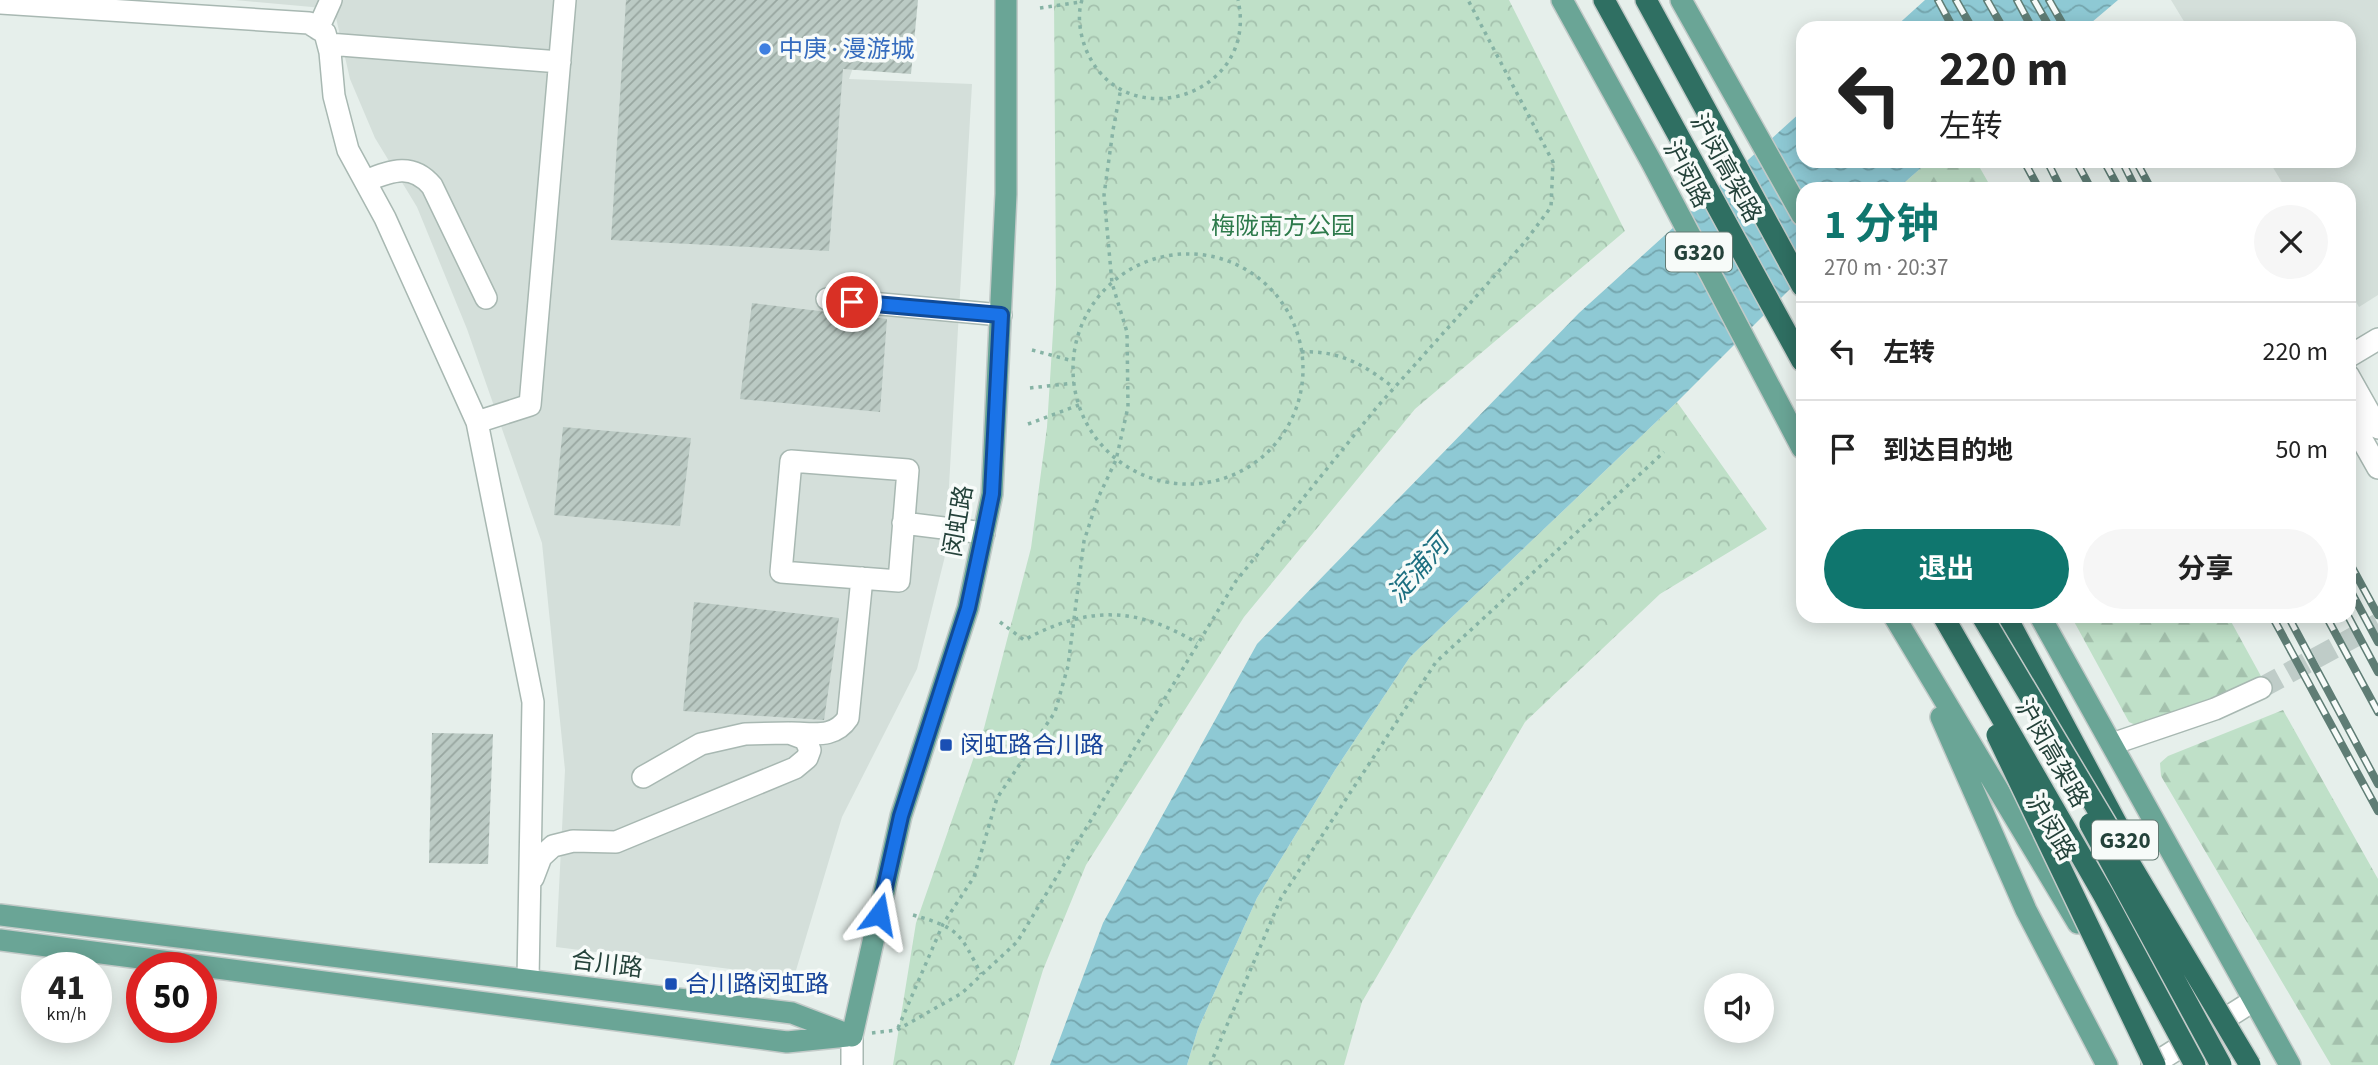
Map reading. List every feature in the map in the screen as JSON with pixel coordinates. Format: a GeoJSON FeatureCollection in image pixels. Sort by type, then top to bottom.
{"type":"FeatureCollection","features":[{"type":"Feature","properties":{"kind":"highway","name":"沪闵高架路"},"geometry":{"type":"LineString","coordinates":[[1604,0],[1796,350]]}},
{"type":"Feature","properties":{"kind":"highway","name":"沪闵高架路"},"geometry":{"type":"LineString","coordinates":[[1646,0],[1796,275]]}},
{"type":"Feature","properties":{"kind":"highway"},"geometry":{"type":"LineString","coordinates":[[1944,623],[2158,1064]]}},
{"type":"Feature","properties":{"kind":"highway","name":"沪闵高架路"},"geometry":{"type":"LineString","coordinates":[[1945,623],[2096,882],[2195,1065]]}},
{"type":"Feature","properties":{"kind":"highway","name":"沪闵高架路"},"geometry":{"type":"LineString","coordinates":[[1984,623],[2221,1065]]}},
{"type":"Feature","properties":{"kind":"highway"},"geometry":{"type":"LineString","coordinates":[[1984,623],[2250,1065]]}},
{"type":"Feature","properties":{"kind":"highway","name":"G320"},"geometry":{"type":"LineString","coordinates":[[2010,623],[2081,754],[2242,1065]]}},
{"type":"Feature","properties":{"kind":"main road","name":"闵虹路"},"geometry":{"type":"LineString","coordinates":[[852,1036],[901,816],[968,608],[992,494],[1006,194],[1006,0]]}},
{"type":"Feature","properties":{"kind":"main road","name":"沪闵路"},"geometry":{"type":"LineString","coordinates":[[1562,0],[1652,163],[1796,437]]}},
{"type":"Feature","properties":{"kind":"main road"},"geometry":{"type":"LineString","coordinates":[[1681,0],[1796,204]]}},
{"type":"Feature","properties":{"kind":"main road","name":"沪闵路"},"geometry":{"type":"LineString","coordinates":[[1898,623],[2158,1064]]}},
{"type":"Feature","properties":{"kind":"main road"},"geometry":{"type":"LineString","coordinates":[[2044,623],[2290,1065]]}},
{"type":"Feature","properties":{"kind":"main road"},"geometry":{"type":"LineString","coordinates":[[1906,639],[2026,910],[2107,1065]]}},
{"type":"Feature","properties":{"kind":"main road","name":"合川路"},"geometry":{"type":"LineString","coordinates":[[0,915],[792,1013],[852,1036]]}},
{"type":"Feature","properties":{"kind":"main road"},"geometry":{"type":"LineString","coordinates":[[0,940],[787,1042],[852,1036]]}},
{"type":"Feature","properties":{"kind":"street"},"geometry":{"type":"LineString","coordinates":[[331,0],[323,37],[348,150],[385,218],[477,422],[533,702],[528,980]]}},
{"type":"Feature","properties":{"kind":"street"},"geometry":{"type":"LineString","coordinates":[[477,422],[530,405],[565,0]]}},
{"type":"Feature","properties":{"kind":"street"},"geometry":{"type":"LineString","coordinates":[[0,3],[109,5],[309,23],[323,37],[560,62]]}},
{"type":"Feature","properties":{"kind":"street"},"geometry":{"type":"LineString","coordinates":[[365,181],[387,172],[412,171],[423,176],[432,186],[486,298]]}},
{"type":"Feature","properties":{"kind":"street"},"geometry":{"type":"LineString","coordinates":[[827,299],[1001,315]]}},
{"type":"Feature","properties":{"kind":"street"},"geometry":{"type":"LineString","coordinates":[[2356,352],[2378,338]]}},
{"type":"Feature","properties":{"kind":"street"},"geometry":{"type":"LineString","coordinates":[[2356,389],[2378,428]]}},
{"type":"Feature","properties":{"kind":"street"},"geometry":{"type":"LineString","coordinates":[[2356,429],[2378,468]]}},
{"type":"Feature","properties":{"kind":"street"},"geometry":{"type":"LineString","coordinates":[[791,461],[908,470],[903,523],[898,581],[781,572],[791,461]]}},
{"type":"Feature","properties":{"kind":"street"},"geometry":{"type":"LineString","coordinates":[[903,523],[984,533]]}},
{"type":"Feature","properties":{"kind":"street"},"geometry":{"type":"LineString","coordinates":[[530,887],[541,857],[553,846],[573,841],[616,842],[795,768],[841,729],[848,718],[852,700],[862,578]]}},
{"type":"Feature","properties":{"kind":"street"},"geometry":{"type":"LineString","coordinates":[[2112,744],[2215,709],[2261,688]]}},
{"type":"Feature","properties":{"kind":"street"},"geometry":{"type":"LineString","coordinates":[[642,777],[701,744],[745,734],[829,733],[841,729]]}},
{"type":"Feature","properties":{"kind":"street"},"geometry":{"type":"LineString","coordinates":[[789,733],[805,739],[810,750],[802,761]]}},
{"type":"Feature","properties":{"kind":"street"},"geometry":{"type":"LineString","coordinates":[[2158,1064],[2253,1001]]}},
{"type":"Feature","properties":{"kind":"street"},"geometry":{"type":"LineString","coordinates":[[852,1036],[852,1065]]}},
{"type":"Feature","properties":{"kind":"path"},"geometry":{"type":"LineString","coordinates":[[1082,1],[1079,9],[1081,35],[1090,60],[1108,81],[1121,89],[1157,100],[1184,96],[1208,84],[1227,65],[1238,41],[1241,14],[1238,0]]}},
{"type":"Feature","properties":{"kind":"path"},"geometry":{"type":"LineString","coordinates":[[852,1036],[897,1030],[962,993],[1017,943],[1237,581],[1394,388],[1524,243],[1551,206],[1553,162],[1468,0]]}},
{"type":"Feature","properties":{"kind":"path"},"geometry":{"type":"LineString","coordinates":[[1040,8],[1082,1]]}},
{"type":"Feature","properties":{"kind":"path"},"geometry":{"type":"LineString","coordinates":[[897,1030],[943,924],[974,877],[997,798],[1055,712],[1068,666],[1084,541],[1098,498],[1116,460],[1128,407],[1127,332],[1112,282],[1104,195],[1112,130],[1121,89]]}},
{"type":"Feature","properties":{"kind":"path"},"geometry":{"type":"LineString","coordinates":[[1171,255],[1214,257],[1253,274],[1270,288],[1284,305],[1294,324],[1301,352],[1301,388],[1296,409],[1286,429],[1265,454],[1239,473],[1197,484],[1154,480],[1134,472],[1116,460],[1087,426],[1074,383],[1073,361],[1077,339],[1085,318],[1097,299],[1112,282],[1130,270],[1171,255]]}},
{"type":"Feature","properties":{"kind":"path"},"geometry":{"type":"LineString","coordinates":[[1032,350],[1073,361]]}},
{"type":"Feature","properties":{"kind":"path"},"geometry":{"type":"LineString","coordinates":[[1301,352],[1320,351],[1340,355],[1367,369],[1394,388]]}},
{"type":"Feature","properties":{"kind":"path"},"geometry":{"type":"LineString","coordinates":[[1030,388],[1074,383]]}},
{"type":"Feature","properties":{"kind":"path"},"geometry":{"type":"LineString","coordinates":[[1028,424],[1079,405]]}},
{"type":"Feature","properties":{"kind":"path"},"geometry":{"type":"LineString","coordinates":[[1210,1065],[1281,898],[1436,662],[1664,452]]}},
{"type":"Feature","properties":{"kind":"path"},"geometry":{"type":"LineString","coordinates":[[1000,622],[1024,640],[1051,626],[1086,615],[1114,613],[1141,618],[1174,629],[1198,644]]}},
{"type":"Feature","properties":{"kind":"path"},"geometry":{"type":"LineString","coordinates":[[913,915],[943,924],[963,939],[982,975]]}},
{"type":"Feature","properties":{"kind":"shaded area"},"geometry":{"type":"Polygon","coordinates":[[[235,0],[877,0],[849,79],[972,84],[945,556],[917,669],[842,817],[794,977],[556,947],[565,770],[542,543],[467,329],[417,207],[375,138],[350,79],[334,9],[235,0]]]}},
{"type":"Feature","properties":{"kind":"shaded area"},"geometry":{"type":"Polygon","coordinates":[[[2171,0],[2378,0],[2378,295],[2359,307],[2356,302],[2356,182],[2282,182],[2273,168],[2356,168],[2356,21],[2184,21],[2171,0]]]}},
{"type":"Feature","properties":{"kind":"green space","name":"梅陇南方公园"},"geometry":{"type":"Polygon","coordinates":[[[1054,0],[1509,0],[1625,231],[1415,409],[1244,617],[1086,865],[1043,970],[1014,1065],[893,1065],[916,923],[984,728],[1031,548],[1047,427],[1056,285],[1054,0]]]}},
{"type":"Feature","properties":{"kind":"green space"},"geometry":{"type":"Polygon","coordinates":[[[1921,168],[1980,168],[1988,182],[1905,182],[1921,168]]]}},
{"type":"Feature","properties":{"kind":"green space"},"geometry":{"type":"Polygon","coordinates":[[[1677,402],[1767,529],[1660,594],[1525,722],[1362,1002],[1344,1065],[1187,1065],[1198,1029],[1257,898],[1335,770],[1410,657],[1677,402]]]}},
{"type":"Feature","properties":{"kind":"green space"},"geometry":{"type":"Polygon","coordinates":[[[2075,623],[2232,623],[2262,678],[2140,727],[2129,722],[2075,623]]]}},
{"type":"Feature","properties":{"kind":"green space"},"geometry":{"type":"Polygon","coordinates":[[[2283,710],[2378,879],[2378,1065],[2331,1065],[2161,776],[2160,763],[2168,756],[2283,710]]]}},
{"type":"Feature","properties":{"kind":"water"},"geometry":{"type":"Polygon","coordinates":[[[1925,0],[2118,0],[2093,21],[1902,21],[1925,0]]]}},
{"type":"Feature","properties":{"kind":"water","name":"淀浦河"},"geometry":{"type":"Polygon","coordinates":[[[1796,116],[1796,168],[1921,168],[1905,182],[1796,182],[1796,283],[1677,402],[1410,657],[1335,770],[1257,898],[1198,1029],[1187,1065],[1050,1065],[1103,923],[1257,644],[1579,313],[1796,116]]]}},
{"type":"Feature","properties":{"kind":"building"},"geometry":{"type":"Polygon","coordinates":[[[626,0],[918,0],[911,74],[843,69],[829,251],[611,240],[626,0]]]}},
{"type":"Feature","properties":{"kind":"building"},"geometry":{"type":"Polygon","coordinates":[[[752,303],[887,319],[880,412],[740,399],[752,303]]]}},
{"type":"Feature","properties":{"kind":"building"},"geometry":{"type":"Polygon","coordinates":[[[563,427],[691,438],[680,526],[554,515],[563,427]]]}},
{"type":"Feature","properties":{"kind":"building"},"geometry":{"type":"Polygon","coordinates":[[[694,602],[839,618],[824,720],[683,711],[694,602]]]}},
{"type":"Feature","properties":{"kind":"building"},"geometry":{"type":"Polygon","coordinates":[[[432,733],[493,734],[488,864],[429,863],[432,733]]]}},
{"type":"Feature","properties":{"kind":"tunnel"},"geometry":{"type":"LineString","coordinates":[[2261,688],[2378,624]]}},
{"type":"Feature","properties":{"kind":"railway"},"geometry":{"type":"LineString","coordinates":[[1938,0],[1949,21]]}},
{"type":"Feature","properties":{"kind":"railway"},"geometry":{"type":"LineString","coordinates":[[1956,0],[1968,21]]}},
{"type":"Feature","properties":{"kind":"railway"},"geometry":{"type":"LineString","coordinates":[[1987,0],[1999,21]]}},
{"type":"Feature","properties":{"kind":"railway"},"geometry":{"type":"LineString","coordinates":[[2017,0],[2028,21]]}},
{"type":"Feature","properties":{"kind":"railway"},"geometry":{"type":"LineString","coordinates":[[2034,0],[2046,21]]}},
{"type":"Feature","properties":{"kind":"railway"},"geometry":{"type":"LineString","coordinates":[[2049,0],[2061,21]]}},
{"type":"Feature","properties":{"kind":"railway"},"geometry":{"type":"LineString","coordinates":[[2028,168],[2035,182]]}},
{"type":"Feature","properties":{"kind":"railway"},"geometry":{"type":"LineString","coordinates":[[2050,168],[2058,182]]}},
{"type":"Feature","properties":{"kind":"railway"},"geometry":{"type":"LineString","coordinates":[[2080,168],[2087,182]]}},
{"type":"Feature","properties":{"kind":"railway"},"geometry":{"type":"LineString","coordinates":[[2108,168],[2115,182]]}},
{"type":"Feature","properties":{"kind":"railway"},"geometry":{"type":"LineString","coordinates":[[2126,168],[2132,182]]}},
{"type":"Feature","properties":{"kind":"railway"},"geometry":{"type":"LineString","coordinates":[[2140,168],[2147,182]]}},
{"type":"Feature","properties":{"kind":"railway"},"geometry":{"type":"LineString","coordinates":[[2356,575],[2378,615]]}},
{"type":"Feature","properties":{"kind":"railway"},"geometry":{"type":"LineString","coordinates":[[2356,601],[2378,642]]}},
{"type":"Feature","properties":{"kind":"railway"},"geometry":{"type":"LineString","coordinates":[[2276,623],[2378,811]]}},
{"type":"Feature","properties":{"kind":"railway"},"geometry":{"type":"LineString","coordinates":[[2292,623],[2378,784]]}},
{"type":"Feature","properties":{"kind":"railway"},"geometry":{"type":"LineString","coordinates":[[2330,623],[2378,712]]}},
{"type":"Feature","properties":{"kind":"railway"},"geometry":{"type":"LineString","coordinates":[[2352,623],[2378,672]]}},
{"type":"Feature","properties":{"kind":"place","name":"中庚 · 漫游城"},"geometry":{"type":"Point","coordinates":[765,49]}},
{"type":"Feature","properties":{"kind":"place","name":"闵虹路合川路"},"geometry":{"type":"Point","coordinates":[946,745]}},
{"type":"Feature","properties":{"kind":"place","name":"合川路闵虹路"},"geometry":{"type":"Point","coordinates":[671,984]}},
{"type":"Feature","properties":{"kind":"route"},"geometry":{"type":"LineString","coordinates":[[852,302],[1001,315],[992,494],[968,608],[901,816],[879,914]]}}]}
